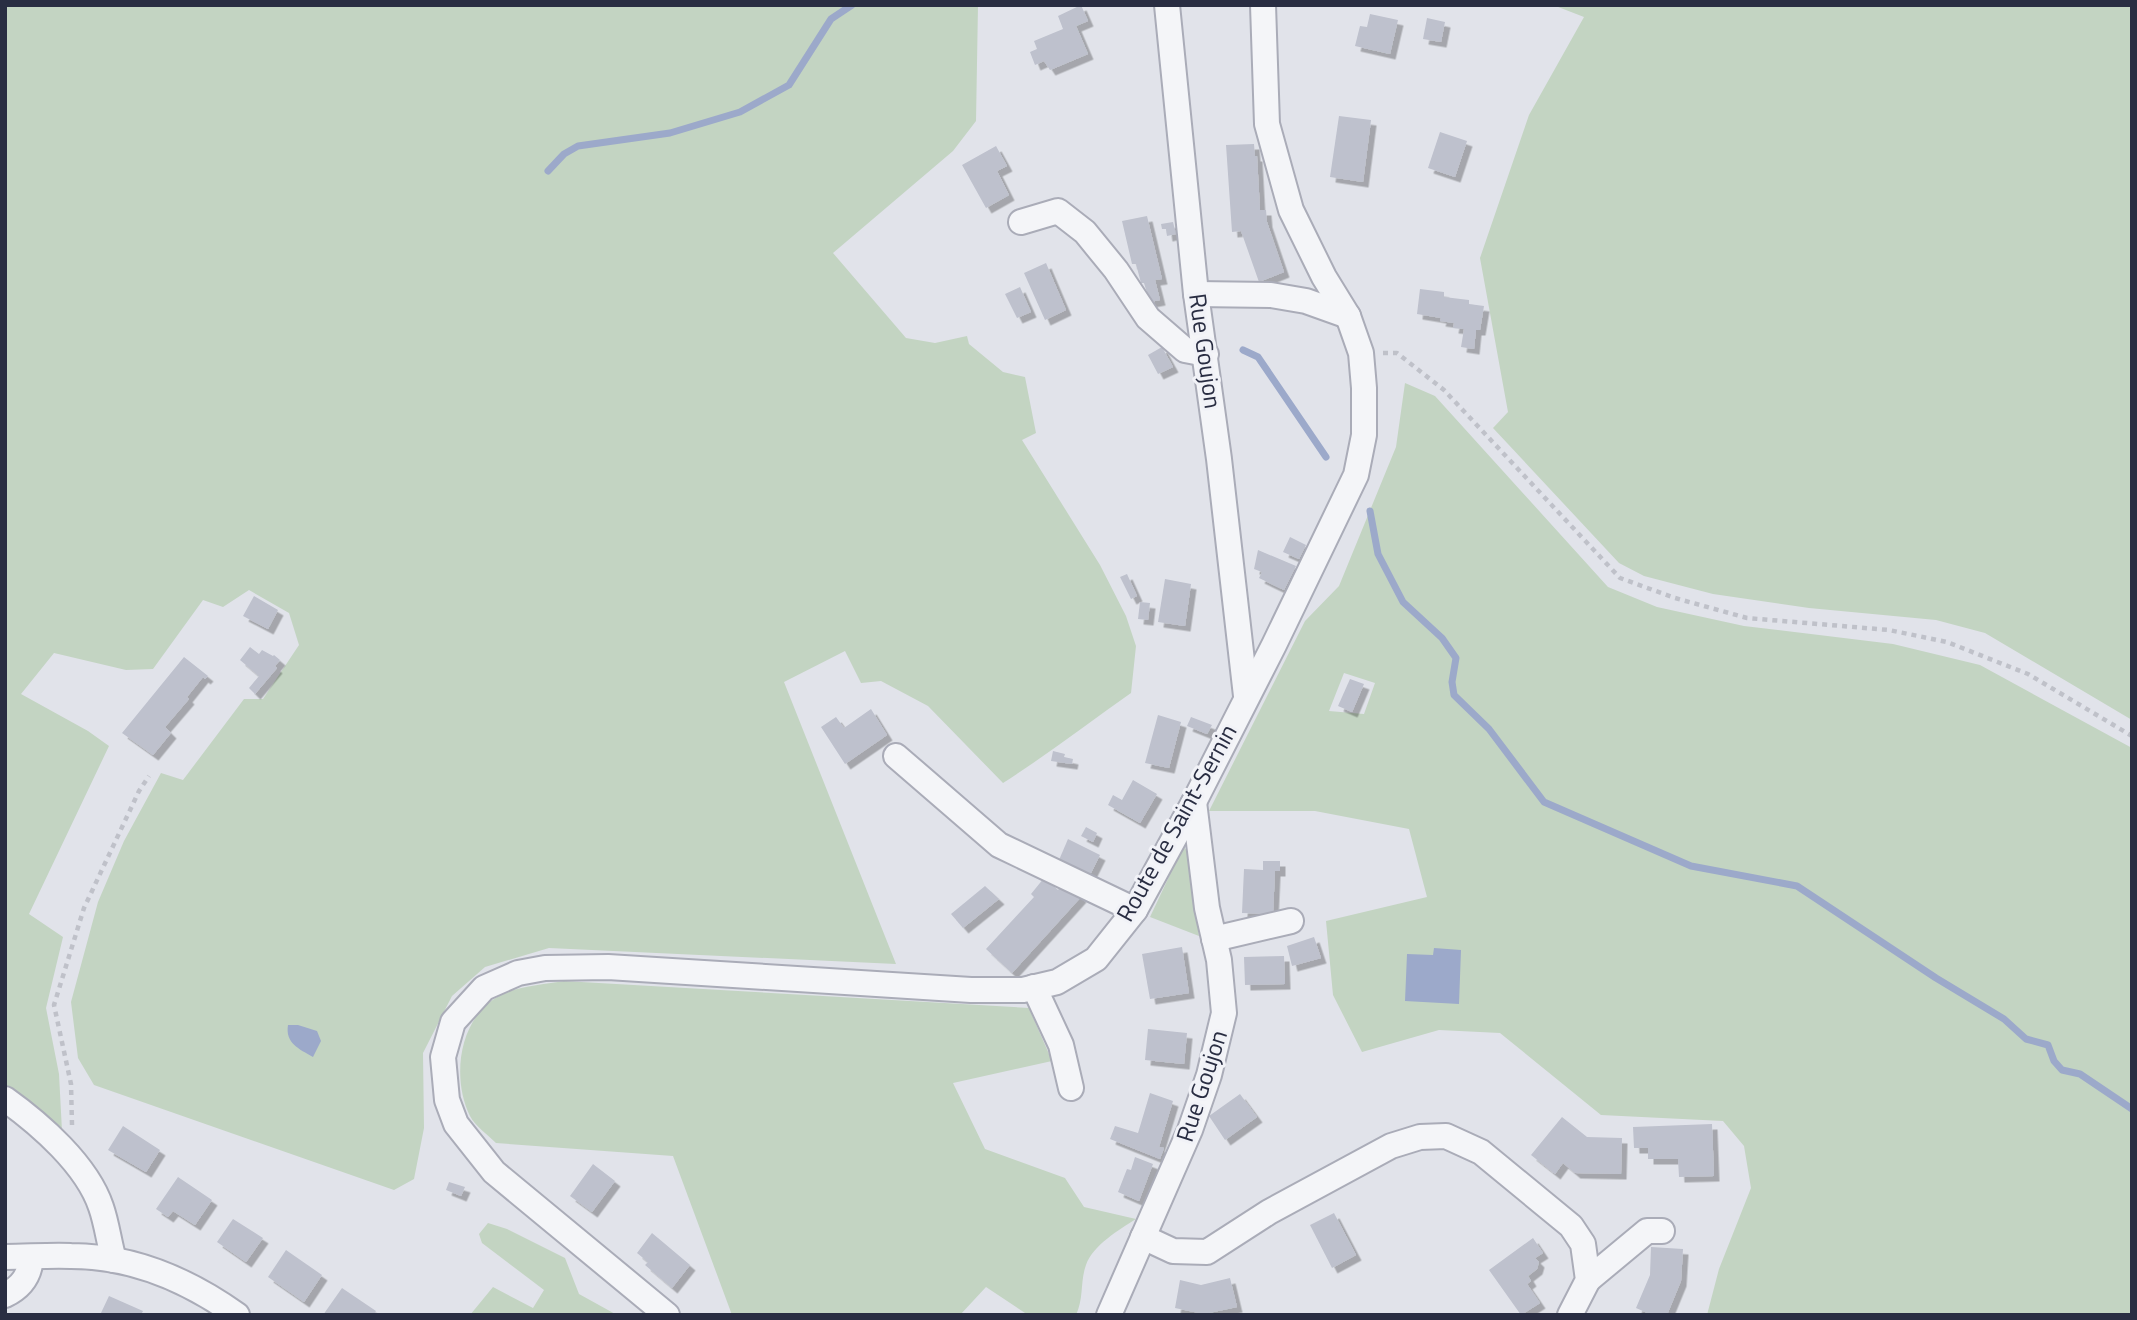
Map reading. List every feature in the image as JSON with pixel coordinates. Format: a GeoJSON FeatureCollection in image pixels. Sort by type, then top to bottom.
{"type":"FeatureCollection","features":[{"type":"Feature","properties":{"kind":"street","name":"Rue Goujon"},"geometry":{"type":"LineString","coordinates":[[1167,5],[1196,294],[1206,354],[1246,696]]}},
{"type":"Feature","properties":{"kind":"street","name":"Route de Saint-Sernin"},"geometry":{"type":"LineString","coordinates":[[667,1315],[494,1172],[456,1124],[447,1100],[443,1057],[453,1022],[484,988],[518,972],[545,968],[608,967],[971,990],[1023,990],[1058,982],[1096,959],[1135,910],[1194,802],[1356,475],[1364,435],[1361,353],[1348,316],[1324,277],[1291,210],[1267,124],[1263,5]]}},
{"type":"Feature","properties":{"kind":"street"},"geometry":{"type":"LineString","coordinates":[[1021,222],[1058,211],[1085,232],[1116,270],[1148,318],[1185,350],[1206,354]]}},
{"type":"Feature","properties":{"kind":"street"},"geometry":{"type":"LineString","coordinates":[[1196,294],[1270,295],[1306,301],[1348,316]]}},
{"type":"Feature","properties":{"kind":"street"},"geometry":{"type":"LineString","coordinates":[[896,756],[999,845],[1135,910]]}},
{"type":"Feature","properties":{"kind":"street","name":"Rue Goujon"},"geometry":{"type":"LineString","coordinates":[[1109,1315],[1190,1130],[1209,1076],[1224,1013],[1219,960],[1207,908],[1194,802]]}},
{"type":"Feature","properties":{"kind":"street"},"geometry":{"type":"LineString","coordinates":[[1214,939],[1291,921]]}},
{"type":"Feature","properties":{"kind":"street"},"geometry":{"type":"LineString","coordinates":[[1034,988],[1061,1045],[1071,1088]]}},
{"type":"Feature","properties":{"kind":"street"},"geometry":{"type":"LineString","coordinates":[[5,1099],[47,1132],[72,1160],[100,1205],[114,1260]]}},
{"type":"Feature","properties":{"kind":"street"},"geometry":{"type":"LineString","coordinates":[[1143,1237],[1172,1251],[1207,1251],[1269,1212],[1391,1146],[1420,1137],[1446,1136],[1481,1152],[1571,1226],[1583,1244],[1588,1280]]}},
{"type":"Feature","properties":{"kind":"street"},"geometry":{"type":"LineString","coordinates":[[1570,1315],[1588,1280],[1647,1231],[1662,1231]]}},
{"type":"Feature","properties":{"kind":"street"},"geometry":{"type":"LineString","coordinates":[[5,1257],[73,1255],[114,1260],[181,1280],[211,1296],[237,1315]]}},
{"type":"Feature","properties":{"kind":"street"},"geometry":{"type":"LineString","coordinates":[[5,1295],[20,1286],[27,1276],[31,1257]]}},
{"type":"Feature","properties":{"kind":"path"},"geometry":{"type":"LineString","coordinates":[[1361,353],[1397,353],[1444,390],[1620,578],[1675,598],[1747,618],[1889,630],[1947,642],[2028,674],[2132,737]]}},
{"type":"Feature","properties":{"kind":"path"},"geometry":{"type":"LineString","coordinates":[[72,1160],[71,1084],[54,1005],[85,908],[139,791],[149,776]]}},
{"type":"Feature","properties":{"kind":"green space"},"geometry":{"type":"Polygon","coordinates":[[[5,5],[978,5],[976,121],[953,151],[833,253],[906,338],[935,343],[967,336],[969,344],[1003,372],[1025,377],[1036,433],[1022,440],[1100,565],[1126,616],[1136,646],[1131,693],[1003,783],[928,706],[881,681],[861,683],[845,651],[784,682],[896,964],[549,948],[485,967],[452,996],[423,1053],[424,1128],[414,1179],[394,1190],[94,1085],[78,1058],[71,1002],[98,902],[124,841],[161,773],[183,780],[244,699],[263,699],[299,645],[289,613],[249,590],[223,607],[203,600],[153,669],[126,670],[54,653],[21,694],[88,731],[109,746],[29,914],[63,937],[46,1008],[59,1074],[62,1131],[5,1091],[5,5]]]}},
{"type":"Feature","properties":{"kind":"green space"},"geometry":{"type":"Polygon","coordinates":[[[1553,5],[2132,5],[2132,720],[1985,633],[1936,620],[1809,608],[1713,594],[1644,576],[1619,563],[1493,428],[1508,412],[1480,258],[1529,115],[1584,17],[1553,5]]]}},
{"type":"Feature","properties":{"kind":"green space"},"geometry":{"type":"Polygon","coordinates":[[[1405,383],[1435,396],[1608,587],[1657,607],[1744,626],[1893,644],[1980,665],[2132,748],[2132,1315],[1707,1315],[1719,1269],[1751,1188],[1744,1146],[1723,1121],[1601,1115],[1500,1033],[1439,1030],[1362,1052],[1333,995],[1326,921],[1427,897],[1409,829],[1315,811],[1209,811],[1305,621],[1339,586],[1396,447],[1405,383]],[[1344,673],[1329,711],[1364,714],[1375,683],[1344,673]]]}},
{"type":"Feature","properties":{"kind":"green space"},"geometry":{"type":"Polygon","coordinates":[[[1183,847],[1189,852],[1199,936],[1150,917],[1183,847]]]}},
{"type":"Feature","properties":{"kind":"green space"},"geometry":{"type":"Polygon","coordinates":[[[564,981],[1029,1008],[1052,1061],[953,1083],[985,1149],[1065,1178],[1084,1207],[1136,1219],[1107,1239],[1089,1258],[1076,1315],[1028,1315],[986,1287],[960,1315],[732,1315],[673,1156],[496,1143],[470,1116],[464,1100],[460,1064],[469,1029],[478,1014],[490,1002],[505,993],[564,981]]]}},
{"type":"Feature","properties":{"kind":"green space"},"geometry":{"type":"Polygon","coordinates":[[[488,1223],[507,1229],[565,1258],[579,1294],[617,1315],[470,1315],[493,1287],[533,1308],[544,1290],[482,1243],[479,1234],[488,1223]]]}},
{"type":"Feature","properties":{"kind":"water"},"geometry":{"type":"Polygon","coordinates":[[[1434,948],[1461,950],[1459,1004],[1405,1001],[1407,954],[1433,955],[1434,948]]]}},
{"type":"Feature","properties":{"kind":"water"},"geometry":{"type":"Polygon","coordinates":[[[288,1025],[317,1031],[321,1041],[313,1057],[291,1041],[288,1025]]]}},
{"type":"Feature","properties":{"kind":"building"},"geometry":{"type":"Polygon","coordinates":[[[1081,5],[1088,21],[1076,26],[1088,54],[1050,70],[1044,61],[1035,65],[1030,52],[1037,49],[1034,41],[1063,29],[1058,16],[1081,5]]]}},
{"type":"Feature","properties":{"kind":"building"},"geometry":{"type":"Polygon","coordinates":[[[1370,14],[1398,20],[1390,54],[1355,46],[1360,26],[1367,27],[1370,14]]]}},
{"type":"Feature","properties":{"kind":"building"},"geometry":{"type":"Polygon","coordinates":[[[1427,18],[1445,22],[1441,42],[1423,39],[1427,18]]]}},
{"type":"Feature","properties":{"kind":"building"},"geometry":{"type":"Polygon","coordinates":[[[1339,116],[1371,120],[1363,182],[1330,177],[1339,116]]]}},
{"type":"Feature","properties":{"kind":"building"},"geometry":{"type":"Polygon","coordinates":[[[1440,132],[1467,141],[1455,177],[1428,168],[1440,132]]]}},
{"type":"Feature","properties":{"kind":"building"},"geometry":{"type":"Polygon","coordinates":[[[1254,144],[1260,210],[1266,210],[1267,222],[1284,272],[1259,282],[1241,231],[1232,232],[1226,145],[1254,144]]]}},
{"type":"Feature","properties":{"kind":"building"},"geometry":{"type":"Polygon","coordinates":[[[996,146],[1007,166],[997,171],[1009,195],[986,208],[962,165],[996,146]]]}},
{"type":"Feature","properties":{"kind":"building"},"geometry":{"type":"Polygon","coordinates":[[[1147,216],[1162,279],[1155,280],[1160,300],[1150,302],[1136,264],[1132,264],[1122,221],[1147,216]]]}},
{"type":"Feature","properties":{"kind":"building"},"geometry":{"type":"Polygon","coordinates":[[[1173,222],[1176,234],[1167,236],[1166,229],[1162,229],[1161,224],[1173,222]]]}},
{"type":"Feature","properties":{"kind":"building"},"geometry":{"type":"Polygon","coordinates":[[[1046,263],[1066,310],[1045,320],[1024,273],[1046,263]]]}},
{"type":"Feature","properties":{"kind":"building"},"geometry":{"type":"Polygon","coordinates":[[[1020,287],[1031,312],[1017,318],[1005,294],[1020,287]]]}},
{"type":"Feature","properties":{"kind":"building"},"geometry":{"type":"Polygon","coordinates":[[[1420,289],[1444,292],[1444,297],[1469,300],[1469,304],[1484,306],[1480,330],[1476,330],[1474,349],[1461,347],[1464,329],[1453,328],[1454,323],[1440,321],[1441,318],[1417,314],[1420,289]]]}},
{"type":"Feature","properties":{"kind":"building"},"geometry":{"type":"Polygon","coordinates":[[[1162,347],[1173,367],[1158,374],[1148,355],[1162,347]]]}},
{"type":"Feature","properties":{"kind":"building"},"geometry":{"type":"Polygon","coordinates":[[[1290,537],[1306,545],[1299,559],[1283,552],[1290,537]]]}},
{"type":"Feature","properties":{"kind":"building"},"geometry":{"type":"Polygon","coordinates":[[[1258,550],[1296,566],[1284,590],[1259,578],[1262,572],[1254,569],[1258,550]]]}},
{"type":"Feature","properties":{"kind":"building"},"geometry":{"type":"Polygon","coordinates":[[[1127,574],[1137,596],[1131,599],[1120,577],[1127,574]]]}},
{"type":"Feature","properties":{"kind":"building"},"geometry":{"type":"Polygon","coordinates":[[[1165,579],[1191,584],[1185,626],[1158,622],[1165,579]]]}},
{"type":"Feature","properties":{"kind":"building"},"geometry":{"type":"Polygon","coordinates":[[[254,596],[278,610],[268,629],[243,616],[254,596]]]}},
{"type":"Feature","properties":{"kind":"building"},"geometry":{"type":"Polygon","coordinates":[[[1140,602],[1150,603],[1148,620],[1138,619],[1140,602]]]}},
{"type":"Feature","properties":{"kind":"building"},"geometry":{"type":"Polygon","coordinates":[[[250,647],[259,654],[262,650],[280,660],[275,666],[277,668],[255,694],[249,688],[259,676],[240,660],[250,647]]]}},
{"type":"Feature","properties":{"kind":"building"},"geometry":{"type":"Polygon","coordinates":[[[184,657],[208,676],[205,679],[203,677],[187,697],[189,699],[165,727],[171,733],[153,755],[122,733],[184,657]]]}},
{"type":"Feature","properties":{"kind":"building"},"geometry":{"type":"Polygon","coordinates":[[[1350,679],[1364,684],[1352,712],[1338,706],[1350,679]]]}},
{"type":"Feature","properties":{"kind":"building"},"geometry":{"type":"Polygon","coordinates":[[[871,709],[887,735],[845,764],[821,727],[836,717],[844,728],[871,709]]]}},
{"type":"Feature","properties":{"kind":"building"},"geometry":{"type":"Polygon","coordinates":[[[1158,715],[1181,722],[1169,768],[1145,763],[1158,715]]]}},
{"type":"Feature","properties":{"kind":"building"},"geometry":{"type":"Polygon","coordinates":[[[1191,717],[1212,725],[1207,734],[1187,726],[1191,717]]]}},
{"type":"Feature","properties":{"kind":"building"},"geometry":{"type":"Polygon","coordinates":[[[1053,751],[1073,759],[1072,764],[1051,761],[1053,751]]]}},
{"type":"Feature","properties":{"kind":"building"},"geometry":{"type":"Polygon","coordinates":[[[1133,780],[1157,794],[1140,823],[1108,805],[1113,795],[1122,800],[1133,780]]]}},
{"type":"Feature","properties":{"kind":"building"},"geometry":{"type":"Polygon","coordinates":[[[1086,827],[1097,833],[1093,842],[1081,836],[1086,827]]]}},
{"type":"Feature","properties":{"kind":"building"},"geometry":{"type":"Polygon","coordinates":[[[1068,839],[1100,855],[1090,875],[1059,860],[1068,839]]]}},
{"type":"Feature","properties":{"kind":"building"},"geometry":{"type":"Polygon","coordinates":[[[1263,861],[1280,861],[1280,871],[1275,871],[1273,914],[1242,913],[1244,869],[1263,870],[1263,861]]]}},
{"type":"Feature","properties":{"kind":"building"},"geometry":{"type":"Polygon","coordinates":[[[1044,878],[1058,890],[1064,882],[1081,897],[1012,973],[986,949],[1034,897],[1031,894],[1044,878]]]}},
{"type":"Feature","properties":{"kind":"building"},"geometry":{"type":"Polygon","coordinates":[[[985,886],[999,899],[963,928],[951,914],[985,886]]]}},
{"type":"Feature","properties":{"kind":"building"},"geometry":{"type":"Polygon","coordinates":[[[1314,937],[1321,958],[1292,966],[1287,946],[1314,937]]]}},
{"type":"Feature","properties":{"kind":"building"},"geometry":{"type":"Polygon","coordinates":[[[1182,947],[1189,993],[1150,999],[1142,954],[1182,947]]]}},
{"type":"Feature","properties":{"kind":"building"},"geometry":{"type":"Polygon","coordinates":[[[1284,956],[1285,984],[1245,985],[1244,957],[1284,956]]]}},
{"type":"Feature","properties":{"kind":"building"},"geometry":{"type":"Polygon","coordinates":[[[1148,1029],[1187,1033],[1184,1064],[1145,1060],[1148,1029]]]}},
{"type":"Feature","properties":{"kind":"building"},"geometry":{"type":"Polygon","coordinates":[[[1150,1093],[1173,1101],[1159,1147],[1164,1148],[1160,1159],[1110,1139],[1115,1126],[1138,1133],[1150,1093]]]}},
{"type":"Feature","properties":{"kind":"building"},"geometry":{"type":"Polygon","coordinates":[[[1240,1094],[1257,1117],[1225,1140],[1209,1116],[1240,1094]]]}},
{"type":"Feature","properties":{"kind":"building"},"geometry":{"type":"Polygon","coordinates":[[[1562,1117],[1587,1137],[1622,1138],[1621,1174],[1575,1173],[1563,1163],[1555,1174],[1531,1155],[1562,1117]]]}},
{"type":"Feature","properties":{"kind":"building"},"geometry":{"type":"Polygon","coordinates":[[[1712,1124],[1714,1176],[1679,1177],[1678,1159],[1648,1159],[1648,1148],[1634,1148],[1633,1127],[1712,1124]]]}},
{"type":"Feature","properties":{"kind":"building"},"geometry":{"type":"Polygon","coordinates":[[[123,1126],[160,1150],[146,1172],[108,1150],[123,1126]]]}},
{"type":"Feature","properties":{"kind":"building"},"geometry":{"type":"Polygon","coordinates":[[[1135,1157],[1153,1164],[1139,1201],[1118,1192],[1135,1157]]]}},
{"type":"Feature","properties":{"kind":"building"},"geometry":{"type":"Polygon","coordinates":[[[593,1164],[615,1181],[592,1212],[570,1196],[593,1164]]]}},
{"type":"Feature","properties":{"kind":"building"},"geometry":{"type":"Polygon","coordinates":[[[178,1177],[212,1200],[195,1225],[173,1211],[168,1217],[156,1209],[178,1177]]]}},
{"type":"Feature","properties":{"kind":"building"},"geometry":{"type":"Polygon","coordinates":[[[449,1182],[465,1187],[461,1196],[446,1190],[449,1182]]]}},
{"type":"Feature","properties":{"kind":"building"},"geometry":{"type":"Polygon","coordinates":[[[1334,1213],[1356,1255],[1332,1268],[1310,1225],[1334,1213]]]}},
{"type":"Feature","properties":{"kind":"building"},"geometry":{"type":"Polygon","coordinates":[[[233,1219],[263,1238],[246,1262],[217,1242],[233,1219]]]}},
{"type":"Feature","properties":{"kind":"building"},"geometry":{"type":"Polygon","coordinates":[[[652,1233],[690,1265],[672,1288],[645,1265],[648,1262],[637,1253],[652,1233]]]}},
{"type":"Feature","properties":{"kind":"building"},"geometry":{"type":"Polygon","coordinates":[[[1533,1238],[1543,1253],[1535,1258],[1539,1262],[1537,1269],[1528,1276],[1531,1281],[1527,1284],[1540,1303],[1521,1315],[1489,1270],[1533,1238]]]}},
{"type":"Feature","properties":{"kind":"building"},"geometry":{"type":"Polygon","coordinates":[[[1651,1247],[1683,1249],[1681,1281],[1667,1315],[1652,1315],[1636,1308],[1650,1275],[1651,1247]]]}},
{"type":"Feature","properties":{"kind":"building"},"geometry":{"type":"Polygon","coordinates":[[[286,1250],[322,1275],[304,1302],[268,1277],[286,1250]]]}},
{"type":"Feature","properties":{"kind":"building"},"geometry":{"type":"Polygon","coordinates":[[[1230,1278],[1237,1307],[1204,1314],[1175,1308],[1180,1280],[1201,1285],[1230,1278]]]}},
{"type":"Feature","properties":{"kind":"building"},"geometry":{"type":"Polygon","coordinates":[[[342,1288],[376,1311],[373,1315],[323,1315],[342,1288]]]}},
{"type":"Feature","properties":{"kind":"building"},"geometry":{"type":"Polygon","coordinates":[[[109,1296],[143,1311],[141,1315],[100,1315],[109,1296]]]}},
{"type":"Feature","properties":{"kind":"waterway"},"geometry":{"type":"LineString","coordinates":[[548,171],[564,154],[578,146],[670,133],[740,112],[789,85],[831,19],[852,5]]}},
{"type":"Feature","properties":{"kind":"waterway"},"geometry":{"type":"LineString","coordinates":[[1243,350],[1258,357],[1326,457]]}},
{"type":"Feature","properties":{"kind":"waterway"},"geometry":{"type":"LineString","coordinates":[[1370,511],[1378,554],[1403,602],[1442,638],[1456,658],[1452,682],[1454,695],[1489,729],[1544,802],[1691,866],[1797,886],[1936,978],[2004,1019],[2026,1039],[2048,1045],[2054,1061],[2062,1070],[2080,1074],[2132,1109]]}}]}
